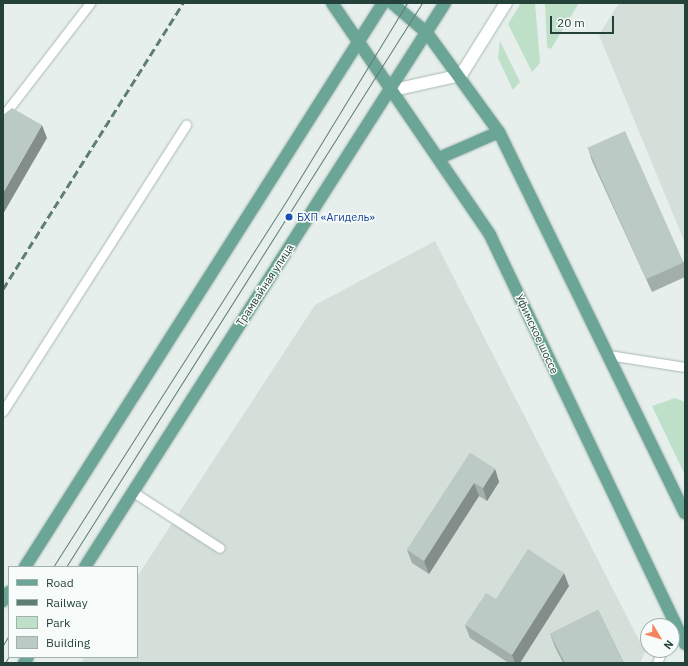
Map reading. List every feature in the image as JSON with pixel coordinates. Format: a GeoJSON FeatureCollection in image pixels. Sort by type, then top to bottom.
{"type":"FeatureCollection","features":[{"type":"Feature","properties":{"kind":"main road","name":"Уфимское шоссе"},"geometry":{"type":"LineString","coordinates":[[332,3],[389,91],[438,158],[490,235],[670,618]]}},
{"type":"Feature","properties":{"kind":"main road"},"geometry":{"type":"LineString","coordinates":[[26,566],[383,3]]}},
{"type":"Feature","properties":{"kind":"main road"},"geometry":{"type":"LineString","coordinates":[[392,3],[426,33],[461,75],[499,132],[685,513]]}},
{"type":"Feature","properties":{"kind":"main road","name":"Трамвайная улица"},"geometry":{"type":"LineString","coordinates":[[86,566],[445,3]]}},
{"type":"Feature","properties":{"kind":"main road"},"geometry":{"type":"LineString","coordinates":[[438,158],[499,132]]}},
{"type":"Feature","properties":{"kind":"street"},"geometry":{"type":"LineString","coordinates":[[389,91],[461,75],[506,3]]}},
{"type":"Feature","properties":{"kind":"lane"},"geometry":{"type":"LineString","coordinates":[[3,116],[90,3]]}},
{"type":"Feature","properties":{"kind":"lane"},"geometry":{"type":"LineString","coordinates":[[3,411],[186,125]]}},
{"type":"Feature","properties":{"kind":"lane"},"geometry":{"type":"LineString","coordinates":[[608,355],[685,368]]}},
{"type":"Feature","properties":{"kind":"lane"},"geometry":{"type":"LineString","coordinates":[[133,492],[220,548]]}},
{"type":"Feature","properties":{"kind":"shaded area"},"geometry":{"type":"Polygon","coordinates":[[[619,3],[685,3],[685,243],[599,35],[619,3]]]}},
{"type":"Feature","properties":{"kind":"shaded area"},"geometry":{"type":"Polygon","coordinates":[[[435,241],[640,642],[640,658],[642,658],[640,663],[81,663],[84,658],[138,658],[138,575],[315,305],[435,241]]]}},
{"type":"Feature","properties":{"kind":"green space"},"geometry":{"type":"Polygon","coordinates":[[[521,3],[535,3],[540,63],[532,72],[508,24],[521,3]]]}},
{"type":"Feature","properties":{"kind":"green space"},"geometry":{"type":"Polygon","coordinates":[[[545,3],[579,3],[551,49],[547,47],[545,3]]]}},
{"type":"Feature","properties":{"kind":"green space"},"geometry":{"type":"Polygon","coordinates":[[[500,41],[520,82],[513,90],[498,58],[500,41]]]}},
{"type":"Feature","properties":{"kind":"green space"},"geometry":{"type":"Polygon","coordinates":[[[675,398],[685,402],[685,475],[652,406],[675,398]]]}},
{"type":"Feature","properties":{"kind":"building"},"geometry":{"type":"Polygon","coordinates":[[[12,108],[42,125],[3,193],[3,115],[12,108]]]}},
{"type":"Feature","properties":{"kind":"building"},"geometry":{"type":"Polygon","coordinates":[[[625,131],[684,263],[646,279],[588,148],[625,131]]]}},
{"type":"Feature","properties":{"kind":"building"},"geometry":{"type":"Polygon","coordinates":[[[470,453],[495,469],[483,488],[474,483],[424,561],[407,550],[470,453]]]}},
{"type":"Feature","properties":{"kind":"building"},"geometry":{"type":"Polygon","coordinates":[[[528,549],[564,573],[512,655],[465,625],[486,593],[496,599],[528,549]]]}},
{"type":"Feature","properties":{"kind":"building"},"geometry":{"type":"Polygon","coordinates":[[[598,610],[623,661],[620,663],[565,663],[550,634],[598,610]]]}},
{"type":"Feature","properties":{"kind":"tram line"},"geometry":{"type":"LineString","coordinates":[[54,566],[291,193],[407,3]]}},
{"type":"Feature","properties":{"kind":"tram line"},"geometry":{"type":"LineString","coordinates":[[67,566],[422,3]]}},
{"type":"Feature","properties":{"kind":"tram line"},"geometry":{"type":"LineString","coordinates":[[3,645],[8,637]]}},
{"type":"Feature","properties":{"kind":"tram line"},"geometry":{"type":"LineString","coordinates":[[5,663],[8,658]]}},
{"type":"Feature","properties":{"kind":"railway"},"geometry":{"type":"LineString","coordinates":[[3,289],[183,3]]}},
{"type":"Feature","properties":{"kind":"place","name":"БХП «Агидель»"},"geometry":{"type":"Point","coordinates":[289,217]}}]}
